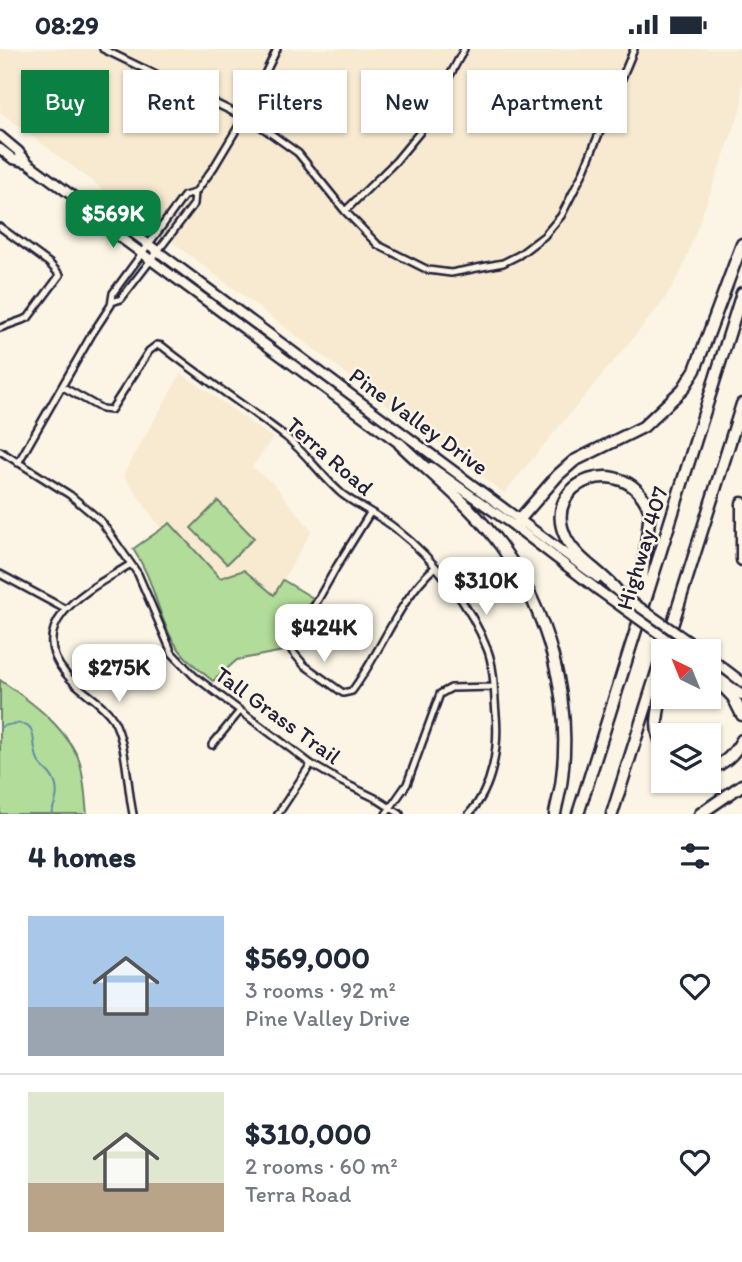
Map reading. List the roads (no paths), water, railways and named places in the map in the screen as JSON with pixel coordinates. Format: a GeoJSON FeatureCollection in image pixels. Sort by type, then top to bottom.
{"type":"FeatureCollection","features":[{"type":"Feature","properties":{"kind":"highway"},"geometry":{"type":"LineString","coordinates":[[518,524],[558,475],[574,461],[643,427],[683,389],[695,369],[742,244]]}},
{"type":"Feature","properties":{"kind":"highway","name":"Highway 407"},"geometry":{"type":"LineString","coordinates":[[578,814],[742,293]]}},
{"type":"Feature","properties":{"kind":"highway"},"geometry":{"type":"LineString","coordinates":[[668,639],[742,404]]}},
{"type":"Feature","properties":{"kind":"highway"},"geometry":{"type":"LineString","coordinates":[[400,444],[471,511],[500,545],[539,615],[556,667],[563,717],[562,777],[555,814]]}},
{"type":"Feature","properties":{"kind":"highway"},"geometry":{"type":"LineString","coordinates":[[618,592],[573,549],[562,530],[560,518],[563,505],[576,486],[600,476],[612,476],[635,486],[650,512],[635,632]]}},
{"type":"Feature","properties":{"kind":"highway"},"geometry":{"type":"LineString","coordinates":[[742,503],[742,560]]}},
{"type":"Feature","properties":{"kind":"highway"},"geometry":{"type":"LineString","coordinates":[[674,639],[686,581]]}},
{"type":"Feature","properties":{"kind":"highway"},"geometry":{"type":"LineString","coordinates":[[721,684],[733,697],[742,715]]}},
{"type":"Feature","properties":{"kind":"highway"},"geometry":{"type":"LineString","coordinates":[[611,814],[651,692]]}},
{"type":"Feature","properties":{"kind":"highway"},"geometry":{"type":"LineString","coordinates":[[721,762],[731,756],[742,740]]}},
{"type":"Feature","properties":{"kind":"highway"},"geometry":{"type":"LineString","coordinates":[[700,814],[742,785]]}},
{"type":"Feature","properties":{"kind":"main road","name":"Pine Valley Drive"},"geometry":{"type":"LineString","coordinates":[[0,137],[18,151],[27,163],[112,225],[117,235],[400,444],[606,581]]}},
{"type":"Feature","properties":{"kind":"main road","name":"Pine Valley Drive"},"geometry":{"type":"LineString","coordinates":[[0,149],[13,159],[27,163]]}},
{"type":"Feature","properties":{"kind":"main road","name":"Pine Valley Drive"},"geometry":{"type":"LineString","coordinates":[[112,225],[125,227],[665,639]]}},
{"type":"Feature","properties":{"kind":"main road"},"geometry":{"type":"LineString","coordinates":[[618,592],[684,639]]}},
{"type":"Feature","properties":{"kind":"main road"},"geometry":{"type":"LineString","coordinates":[[721,666],[742,682]]}},
{"type":"Feature","properties":{"kind":"main road"},"geometry":{"type":"LineString","coordinates":[[721,680],[742,695]]}},
{"type":"Feature","properties":{"kind":"street"},"geometry":{"type":"LineString","coordinates":[[103,49],[233,112]]}},
{"type":"Feature","properties":{"kind":"street"},"geometry":{"type":"LineString","coordinates":[[267,70],[277,49]]}},
{"type":"Feature","properties":{"kind":"street"},"geometry":{"type":"LineString","coordinates":[[345,211],[396,161],[420,132],[464,49]]}},
{"type":"Feature","properties":{"kind":"street"},"geometry":{"type":"LineString","coordinates":[[270,133],[298,153],[345,211],[378,245],[428,270],[451,273],[469,271],[503,263],[519,255],[544,236],[561,216],[582,175],[634,49]]}},
{"type":"Feature","properties":{"kind":"street"},"geometry":{"type":"LineString","coordinates":[[112,302],[121,299],[194,204],[195,193],[234,133]]}},
{"type":"Feature","properties":{"kind":"street"},"geometry":{"type":"LineString","coordinates":[[18,463],[112,302],[113,293],[184,197],[195,193]]}},
{"type":"Feature","properties":{"kind":"street"},"geometry":{"type":"LineString","coordinates":[[0,226],[60,275],[28,318],[0,328]]}},
{"type":"Feature","properties":{"kind":"street","name":"Terra Road"},"geometry":{"type":"LineString","coordinates":[[63,387],[102,409],[111,410],[149,351],[157,345],[162,346],[287,438],[309,457],[340,492],[398,530],[435,567],[453,588],[477,626],[489,653],[494,687],[498,736],[496,753],[488,782],[469,814]]}},
{"type":"Feature","properties":{"kind":"street","name":"Tall Grass Trail"},"geometry":{"type":"LineString","coordinates":[[0,451],[71,495],[91,511],[143,583],[172,653],[194,676],[311,764],[391,808]]}},
{"type":"Feature","properties":{"kind":"street"},"geometry":{"type":"LineString","coordinates":[[370,513],[294,642],[292,651],[304,665],[343,693],[352,691],[376,656],[410,594],[435,567]]}},
{"type":"Feature","properties":{"kind":"street"},"geometry":{"type":"LineString","coordinates":[[131,564],[76,599],[58,618],[54,633],[56,660],[66,675],[108,713],[114,722],[120,738],[133,814]]}},
{"type":"Feature","properties":{"kind":"street"},"geometry":{"type":"LineString","coordinates":[[0,574],[65,609]]}},
{"type":"Feature","properties":{"kind":"street"},"geometry":{"type":"LineString","coordinates":[[386,814],[407,784],[440,694],[451,688],[494,687]]}},
{"type":"Feature","properties":{"kind":"street"},"geometry":{"type":"LineString","coordinates":[[212,745],[240,711]]}},
{"type":"Feature","properties":{"kind":"street"},"geometry":{"type":"LineString","coordinates":[[278,814],[311,764]]}},
{"type":"Feature","properties":{"kind":"street"},"geometry":{"type":"LineString","coordinates":[[391,808],[400,814]]}},
{"type":"Feature","properties":{"kind":"waterway"},"geometry":{"type":"LineString","coordinates":[[0,727],[22,724],[31,730],[38,761],[55,783],[56,798],[51,814]]}}]}
